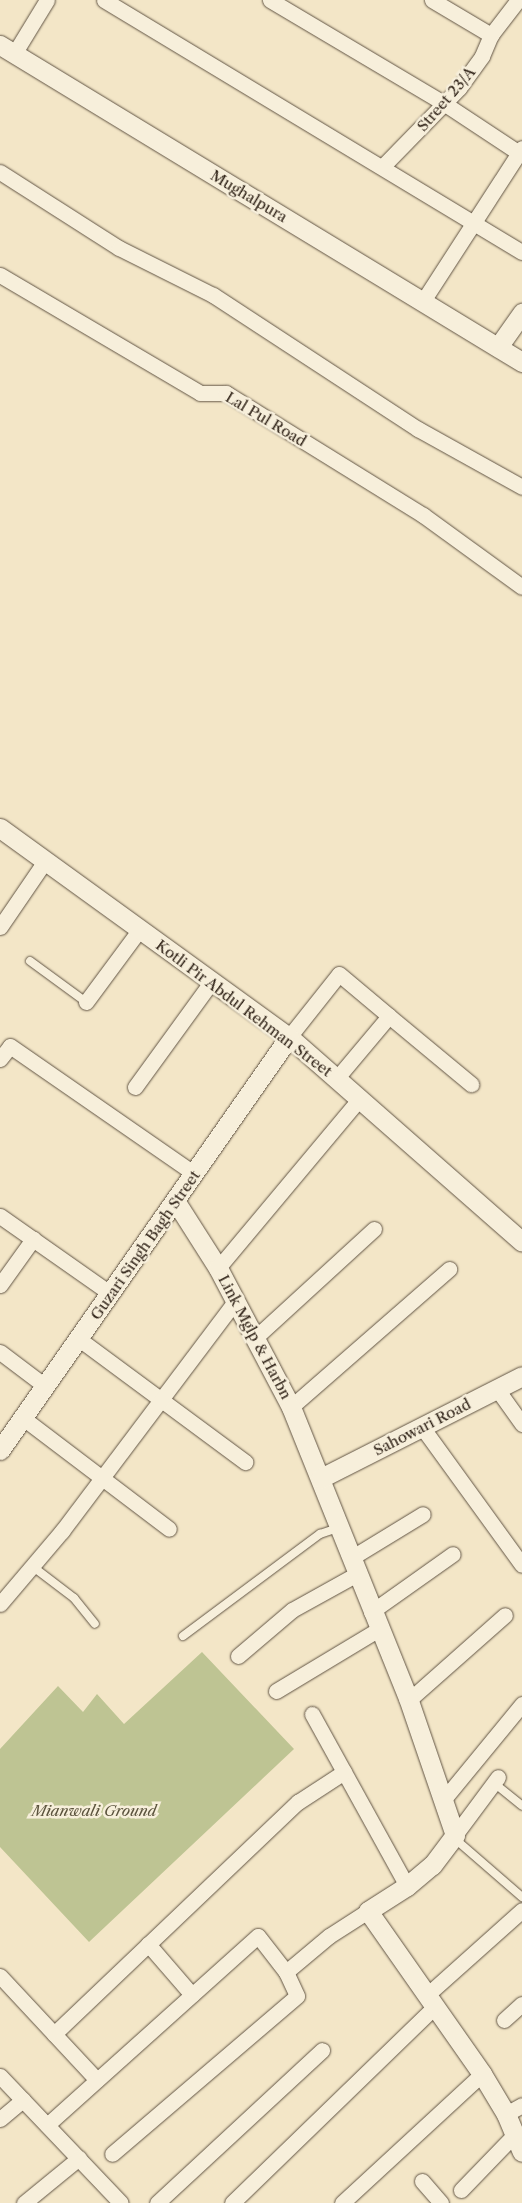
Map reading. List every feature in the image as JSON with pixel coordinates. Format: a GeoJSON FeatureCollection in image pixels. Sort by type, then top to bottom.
{"type":"FeatureCollection","features":[{"type":"Feature","properties":{"kind":"street"},"geometry":{"type":"LineString","coordinates":[[7,50],[47,0]]}},
{"type":"Feature","properties":{"kind":"street"},"geometry":{"type":"LineString","coordinates":[[104,0],[522,252]]}},
{"type":"Feature","properties":{"kind":"street"},"geometry":{"type":"LineString","coordinates":[[270,0],[445,104],[521,152],[423,301]]}},
{"type":"Feature","properties":{"kind":"street"},"geometry":{"type":"LineString","coordinates":[[432,0],[491,35]]}},
{"type":"Feature","properties":{"kind":"street","name":"Street 23/A"},"geometry":{"type":"LineString","coordinates":[[382,167],[445,104],[482,56],[491,35],[518,0]]}},
{"type":"Feature","properties":{"kind":"street","name":"Mughalpura"},"geometry":{"type":"LineString","coordinates":[[7,50],[522,362]]}},
{"type":"Feature","properties":{"kind":"street"},"geometry":{"type":"LineString","coordinates":[[0,172],[119,248],[213,295],[418,429],[522,487]]}},
{"type":"Feature","properties":{"kind":"street","name":"Lal Pul Road"},"geometry":{"type":"LineString","coordinates":[[0,275],[200,393],[226,393],[423,516],[522,587]]}},
{"type":"Feature","properties":{"kind":"street"},"geometry":{"type":"LineString","coordinates":[[498,347],[522,313]]}},
{"type":"Feature","properties":{"kind":"street","name":"Kotli Pir Abdul Rehman Street"},"geometry":{"type":"LineString","coordinates":[[0,828],[288,1037],[360,1098],[522,1242]]}},
{"type":"Feature","properties":{"kind":"street"},"geometry":{"type":"LineString","coordinates":[[0,927],[45,861]]}},
{"type":"Feature","properties":{"kind":"street"},"geometry":{"type":"LineString","coordinates":[[86,1002],[140,929]]}},
{"type":"Feature","properties":{"kind":"street"},"geometry":{"type":"LineString","coordinates":[[288,1037],[339,974],[471,1084]]}},
{"type":"Feature","properties":{"kind":"street"},"geometry":{"type":"LineString","coordinates":[[135,1087],[212,981]]}},
{"type":"Feature","properties":{"kind":"street"},"geometry":{"type":"LineString","coordinates":[[337,1078],[390,1016]]}},
{"type":"Feature","properties":{"kind":"street","name":"Guzari Singh Bagh Street"},"geometry":{"type":"LineString","coordinates":[[0,1450],[176,1202],[288,1037]]}},
{"type":"Feature","properties":{"kind":"street"},"geometry":{"type":"LineString","coordinates":[[0,1059],[10,1046],[195,1174]]}},
{"type":"Feature","properties":{"kind":"street"},"geometry":{"type":"LineString","coordinates":[[218,1268],[360,1098]]}},
{"type":"Feature","properties":{"kind":"street","name":"Link Mglp & Harbn"},"geometry":{"type":"LineString","coordinates":[[176,1202],[236,1300],[291,1407],[321,1478],[375,1621],[408,1700],[444,1798],[454,1836]]}},
{"type":"Feature","properties":{"kind":"street"},"geometry":{"type":"LineString","coordinates":[[0,1216],[111,1294]]}},
{"type":"Feature","properties":{"kind":"street"},"geometry":{"type":"LineString","coordinates":[[256,1337],[374,1229]]}},
{"type":"Feature","properties":{"kind":"street"},"geometry":{"type":"LineString","coordinates":[[0,1285],[33,1239]]}},
{"type":"Feature","properties":{"kind":"street"},"geometry":{"type":"LineString","coordinates":[[291,1407],[449,1269]]}},
{"type":"Feature","properties":{"kind":"street"},"geometry":{"type":"LineString","coordinates":[[0,1604],[32,1566],[236,1300]]}},
{"type":"Feature","properties":{"kind":"street"},"geometry":{"type":"LineString","coordinates":[[79,1339],[245,1462]]}},
{"type":"Feature","properties":{"kind":"street"},"geometry":{"type":"LineString","coordinates":[[0,1352],[45,1386]]}},
{"type":"Feature","properties":{"kind":"street","name":"Sahowari Road"},"geometry":{"type":"LineString","coordinates":[[321,1478],[522,1376]]}},
{"type":"Feature","properties":{"kind":"street"},"geometry":{"type":"LineString","coordinates":[[497,1389],[522,1424]]}},
{"type":"Feature","properties":{"kind":"street"},"geometry":{"type":"LineString","coordinates":[[23,1418],[169,1529]]}},
{"type":"Feature","properties":{"kind":"street"},"geometry":{"type":"LineString","coordinates":[[422,1427],[522,1565]]}},
{"type":"Feature","properties":{"kind":"street"},"geometry":{"type":"LineString","coordinates":[[238,1656],[292,1610],[423,1514]]}},
{"type":"Feature","properties":{"kind":"street"},"geometry":{"type":"LineString","coordinates":[[276,1691],[375,1621],[453,1554]]}},
{"type":"Feature","properties":{"kind":"street"},"geometry":{"type":"LineString","coordinates":[[408,1700],[505,1615]]}},
{"type":"Feature","properties":{"kind":"street"},"geometry":{"type":"LineString","coordinates":[[444,1798],[522,1704]]}},
{"type":"Feature","properties":{"kind":"street"},"geometry":{"type":"LineString","coordinates":[[312,1714],[407,1886]]}},
{"type":"Feature","properties":{"kind":"street"},"geometry":{"type":"LineString","coordinates":[[54,2034],[298,1802],[344,1772]]}},
{"type":"Feature","properties":{"kind":"street"},"geometry":{"type":"LineString","coordinates":[[286,1972],[329,1936],[407,1886],[432,1865],[496,1780]]}},
{"type":"Feature","properties":{"kind":"street"},"geometry":{"type":"LineString","coordinates":[[232,2203],[522,1910]]}},
{"type":"Feature","properties":{"kind":"street"},"geometry":{"type":"LineString","coordinates":[[368,1911],[482,2074],[514,2109],[515,2134],[522,2152]]}},
{"type":"Feature","properties":{"kind":"street"},"geometry":{"type":"LineString","coordinates":[[47,2125],[258,1936],[286,1972],[297,1996],[112,2154]]}},
{"type":"Feature","properties":{"kind":"street"},"geometry":{"type":"LineString","coordinates":[[148,1944],[192,1995]]}},
{"type":"Feature","properties":{"kind":"street"},"geometry":{"type":"LineString","coordinates":[[0,1976],[97,2080]]}},
{"type":"Feature","properties":{"kind":"street"},"geometry":{"type":"LineString","coordinates":[[504,2020],[522,2004]]}},
{"type":"Feature","properties":{"kind":"street"},"geometry":{"type":"LineString","coordinates":[[157,2203],[322,2050]]}},
{"type":"Feature","properties":{"kind":"street"},"geometry":{"type":"LineString","coordinates":[[342,2203],[482,2074]]}},
{"type":"Feature","properties":{"kind":"street"},"geometry":{"type":"LineString","coordinates":[[0,2076],[121,2203]]}},
{"type":"Feature","properties":{"kind":"street"},"geometry":{"type":"LineString","coordinates":[[0,2119],[23,2100]]}},
{"type":"Feature","properties":{"kind":"street"},"geometry":{"type":"LineString","coordinates":[[461,2190],[515,2134]]}},
{"type":"Feature","properties":{"kind":"street"},"geometry":{"type":"LineString","coordinates":[[24,2203],[78,2158]]}},
{"type":"Feature","properties":{"kind":"street"},"geometry":{"type":"LineString","coordinates":[[422,2181],[441,2203]]}},
{"type":"Feature","properties":{"kind":"lane"},"geometry":{"type":"LineString","coordinates":[[30,961],[86,1002]]}},
{"type":"Feature","properties":{"kind":"lane"},"geometry":{"type":"LineString","coordinates":[[183,1636],[320,1534],[340,1527]]}},
{"type":"Feature","properties":{"kind":"lane"},"geometry":{"type":"LineString","coordinates":[[32,1566],[74,1598],[95,1624]]}},
{"type":"Feature","properties":{"kind":"lane"},"geometry":{"type":"LineString","coordinates":[[496,1780],[522,1806]]}},
{"type":"Feature","properties":{"kind":"lane"},"geometry":{"type":"LineString","coordinates":[[454,1836],[522,1897]]}},
{"type":"Feature","properties":{"kind":"green space","name":"Mianwali Ground"},"geometry":{"type":"Polygon","coordinates":[[[202,1652],[294,1749],[89,1942],[0,1847],[0,1749],[58,1686],[83,1712],[97,1694],[124,1724],[202,1652]]]}}]}
